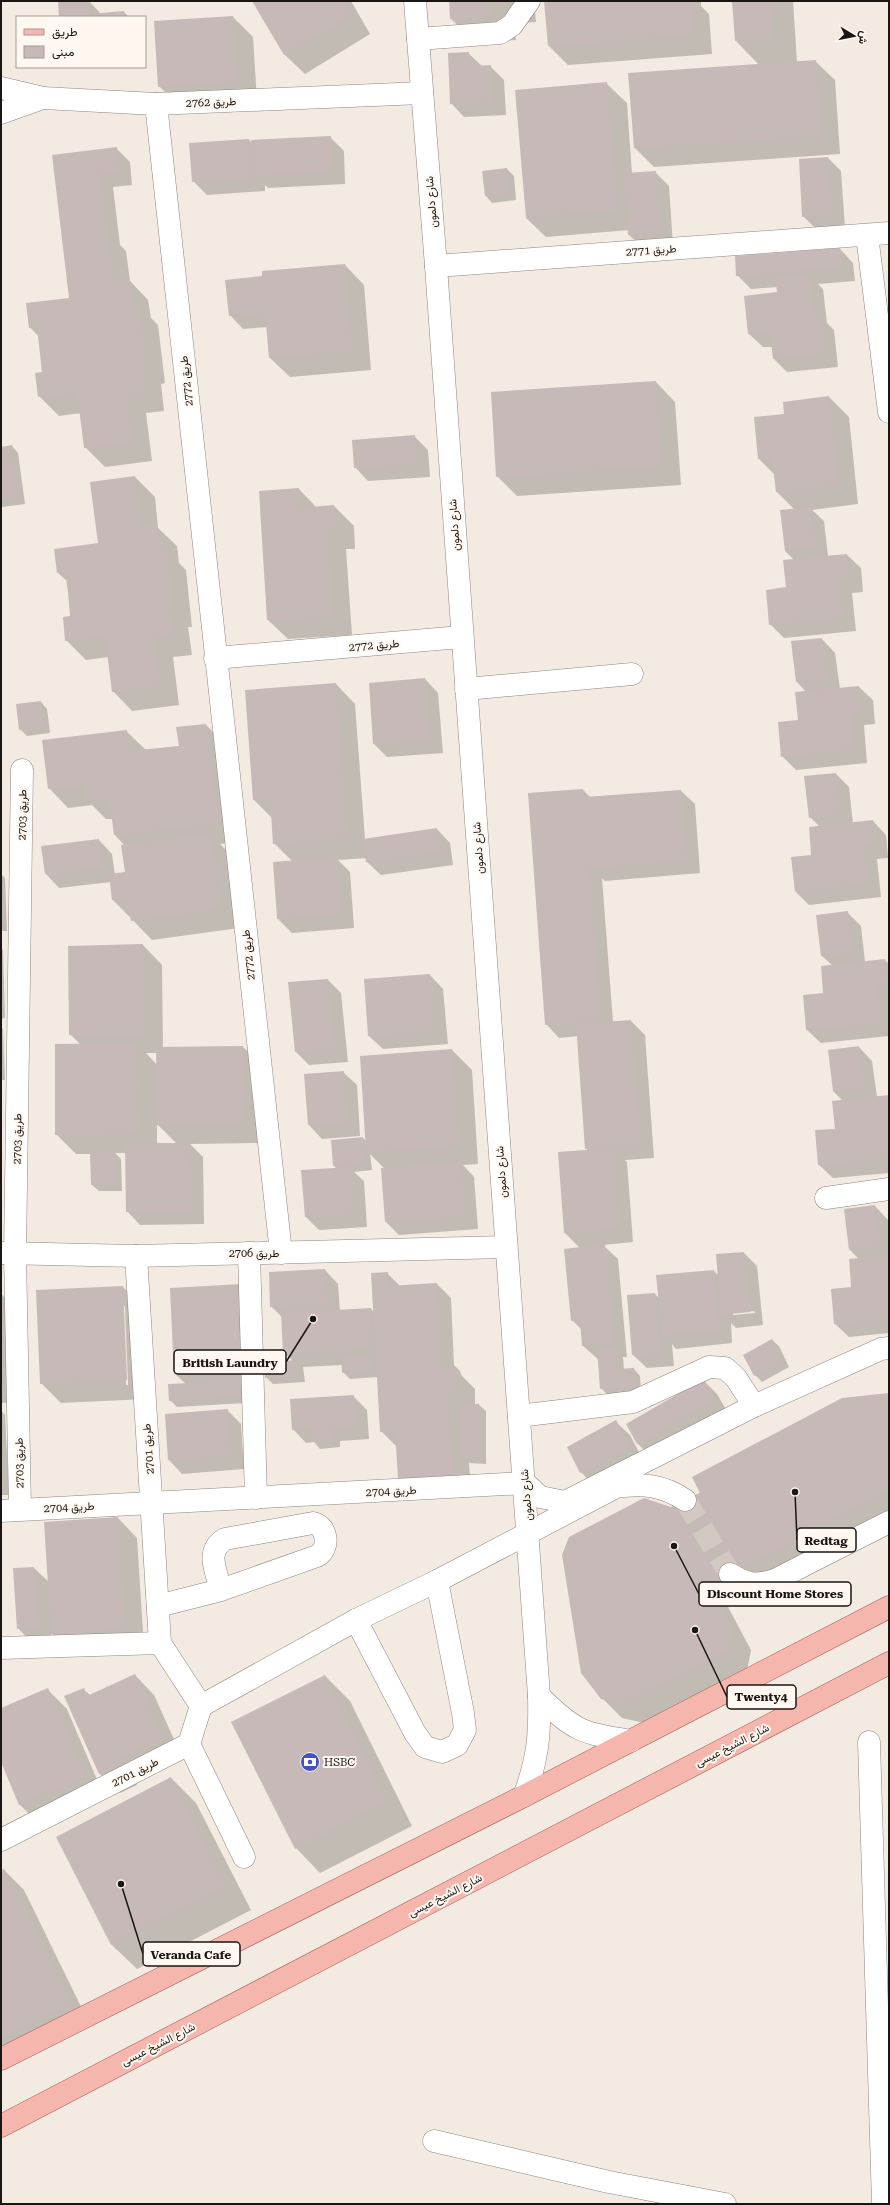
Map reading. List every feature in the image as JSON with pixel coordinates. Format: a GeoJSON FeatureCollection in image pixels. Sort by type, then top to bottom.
{"type":"FeatureCollection","features":[{"type":"Feature","properties":{"kind":"main road"},"geometry":{"type":"LineString","coordinates":[[1,2059],[524,1796],[889,1607]]}},
{"type":"Feature","properties":{"kind":"main road","name":"شارع الشيخ عيسى"},"geometry":{"type":"LineString","coordinates":[[1,2126],[889,1663]]}},
{"type":"Feature","properties":{"kind":"street","name":"شارع دلمون"},"geometry":{"type":"LineString","coordinates":[[415,1],[436,266],[506,1248],[529,1534],[539,1696],[538,1748],[535,1768],[524,1796]]}},
{"type":"Feature","properties":{"kind":"street"},"geometry":{"type":"LineString","coordinates":[[418,39],[500,33],[512,25],[529,1]]}},
{"type":"Feature","properties":{"kind":"street","name":"طريق 2762"},"geometry":{"type":"LineString","coordinates":[[1,88],[43,98],[156,104],[422,93]]}},
{"type":"Feature","properties":{"kind":"street"},"geometry":{"type":"LineString","coordinates":[[1,113],[43,98]]}},
{"type":"Feature","properties":{"kind":"street","name":"طريق 2772"},"geometry":{"type":"LineString","coordinates":[[156,104],[215,658],[281,1253]]}},
{"type":"Feature","properties":{"kind":"street","name":"طريق 2771"},"geometry":{"type":"LineString","coordinates":[[436,266],[889,233]]}},
{"type":"Feature","properties":{"kind":"street"},"geometry":{"type":"LineString","coordinates":[[867,234],[889,412]]}},
{"type":"Feature","properties":{"kind":"street","name":"طريق 2772"},"geometry":{"type":"LineString","coordinates":[[215,658],[462,638]]}},
{"type":"Feature","properties":{"kind":"street"},"geometry":{"type":"LineString","coordinates":[[466,689],[632,674]]}},
{"type":"Feature","properties":{"kind":"street","name":"طريق 2703"},"geometry":{"type":"LineString","coordinates":[[10,1510],[8,1254],[22,770]]}},
{"type":"Feature","properties":{"kind":"street"},"geometry":{"type":"LineString","coordinates":[[826,1198],[889,1189]]}},
{"type":"Feature","properties":{"kind":"street","name":"طريق 2706"},"geometry":{"type":"LineString","coordinates":[[8,1254],[136,1256],[506,1248]]}},
{"type":"Feature","properties":{"kind":"street"},"geometry":{"type":"LineString","coordinates":[[249,1253],[256,1498]]}},
{"type":"Feature","properties":{"kind":"street","name":"طريق 2701"},"geometry":{"type":"LineString","coordinates":[[136,1256],[160,1643],[201,1706]]}},
{"type":"Feature","properties":{"kind":"street"},"geometry":{"type":"LineString","coordinates":[[525,1483],[540,1497],[565,1502],[754,1406],[881,1349],[889,1348]]}},
{"type":"Feature","properties":{"kind":"street"},"geometry":{"type":"LineString","coordinates":[[519,1416],[633,1402],[708,1367],[725,1368],[736,1378],[754,1406]]}},
{"type":"Feature","properties":{"kind":"street","name":"طريق 2704"},"geometry":{"type":"LineString","coordinates":[[10,1510],[525,1483]]}},
{"type":"Feature","properties":{"kind":"street"},"geometry":{"type":"LineString","coordinates":[[244,1857],[189,1744],[201,1706],[356,1620],[437,1582],[616,1487],[637,1484],[657,1486],[673,1491],[685,1500]]}},
{"type":"Feature","properties":{"kind":"street"},"geometry":{"type":"LineString","coordinates":[[730,1574],[743,1582],[759,1585],[775,1580],[889,1522]]}},
{"type":"Feature","properties":{"kind":"street"},"geometry":{"type":"LineString","coordinates":[[158,1606],[221,1590],[322,1554],[326,1545],[321,1526],[313,1523],[225,1539],[218,1543],[214,1550],[213,1558],[221,1590]]}},
{"type":"Feature","properties":{"kind":"street"},"geometry":{"type":"LineString","coordinates":[[356,1620],[415,1733],[425,1747],[442,1752],[457,1746],[466,1730],[464,1713],[437,1582]]}},
{"type":"Feature","properties":{"kind":"street"},"geometry":{"type":"LineString","coordinates":[[1,1648],[160,1643]]}},
{"type":"Feature","properties":{"kind":"street"},"geometry":{"type":"LineString","coordinates":[[539,1696],[562,1720],[576,1729],[591,1734],[631,1741]]}},
{"type":"Feature","properties":{"kind":"street"},"geometry":{"type":"LineString","coordinates":[[869,1742],[883,2204]]}},
{"type":"Feature","properties":{"kind":"street","name":"طريق 2701"},"geometry":{"type":"LineString","coordinates":[[1,1840],[189,1744]]}},
{"type":"Feature","properties":{"kind":"street"},"geometry":{"type":"LineString","coordinates":[[434,2141],[609,2182],[725,2204]]}},
{"type":"Feature","properties":{"kind":"building"},"geometry":{"type":"Polygon","coordinates":[[[89,1],[90,14],[124,11],[125,16],[59,16],[58,2],[89,1]]]}},
{"type":"Feature","properties":{"kind":"building"},"geometry":{"type":"Polygon","coordinates":[[[252,1],[344,1],[352,15],[284,55],[252,1]]]}},
{"type":"Feature","properties":{"kind":"building"},"geometry":{"type":"Polygon","coordinates":[[[449,1],[490,1],[491,16],[450,19],[449,1]]]}},
{"type":"Feature","properties":{"kind":"building"},"geometry":{"type":"Polygon","coordinates":[[[544,1],[690,1],[693,35],[548,46],[544,1]]]}},
{"type":"Feature","properties":{"kind":"building"},"geometry":{"type":"Polygon","coordinates":[[[732,1],[770,1],[772,39],[735,41],[732,1]]]}},
{"type":"Feature","properties":{"kind":"building"},"geometry":{"type":"Polygon","coordinates":[[[233,16],[238,81],[158,87],[154,21],[233,16]]]}},
{"type":"Feature","properties":{"kind":"building"},"geometry":{"type":"Polygon","coordinates":[[[469,52],[470,66],[491,65],[493,102],[450,104],[448,53],[469,52]]]}},
{"type":"Feature","properties":{"kind":"building"},"geometry":{"type":"Polygon","coordinates":[[[816,60],[821,135],[634,148],[628,73],[816,60]]]}},
{"type":"Feature","properties":{"kind":"building"},"geometry":{"type":"Polygon","coordinates":[[[607,82],[618,210],[526,218],[515,90],[607,82]]]}},
{"type":"Feature","properties":{"kind":"building"},"geometry":{"type":"Polygon","coordinates":[[[331,136],[332,171],[253,175],[251,140],[331,136]]]}},
{"type":"Feature","properties":{"kind":"building"},"geometry":{"type":"Polygon","coordinates":[[[249,139],[252,178],[192,182],[189,143],[249,139]]]}},
{"type":"Feature","properties":{"kind":"building"},"geometry":{"type":"Polygon","coordinates":[[[117,147],[119,171],[100,173],[113,281],[129,279],[132,305],[139,304],[146,364],[142,365],[145,392],[127,394],[132,442],[84,448],[77,392],[38,397],[35,373],[42,372],[37,327],[29,328],[26,303],[69,298],[52,155],[117,147]]]}},
{"type":"Feature","properties":{"kind":"building"},"geometry":{"type":"Polygon","coordinates":[[[828,157],[832,215],[802,217],[799,159],[828,157]]]}},
{"type":"Feature","properties":{"kind":"building"},"geometry":{"type":"Polygon","coordinates":[[[507,168],[510,194],[485,196],[482,171],[507,168]]]}},
{"type":"Feature","properties":{"kind":"building"},"geometry":{"type":"Polygon","coordinates":[[[656,171],[660,233],[628,235],[624,173],[656,171]]]}},
{"type":"Feature","properties":{"kind":"building"},"geometry":{"type":"Polygon","coordinates":[[[840,248],[842,267],[736,276],[735,256],[840,248]]]}},
{"type":"Feature","properties":{"kind":"building"},"geometry":{"type":"Polygon","coordinates":[[[345,264],[352,351],[269,358],[265,313],[229,316],[225,280],[262,276],[262,271],[345,264]]]}},
{"type":"Feature","properties":{"kind":"building"},"geometry":{"type":"Polygon","coordinates":[[[810,274],[814,316],[821,315],[825,353],[773,359],[770,332],[748,334],[744,296],[777,292],[775,278],[810,274]]]}},
{"type":"Feature","properties":{"kind":"building"},"geometry":{"type":"Polygon","coordinates":[[[656,381],[661,466],[496,477],[491,392],[656,381]]]}},
{"type":"Feature","properties":{"kind":"building"},"geometry":{"type":"Polygon","coordinates":[[[829,396],[839,485],[776,492],[772,458],[758,459],[754,417],[784,414],[783,402],[829,396]]]}},
{"type":"Feature","properties":{"kind":"building"},"geometry":{"type":"Polygon","coordinates":[[[415,435],[417,464],[354,468],[352,440],[415,435]]]}},
{"type":"Feature","properties":{"kind":"building"},"geometry":{"type":"Polygon","coordinates":[[[12,445],[19,498],[1,500],[1,447],[12,445]]]}},
{"type":"Feature","properties":{"kind":"building"},"geometry":{"type":"Polygon","coordinates":[[[135,476],[142,527],[157,525],[161,551],[167,550],[173,608],[169,608],[173,635],[154,637],[160,686],[112,692],[105,636],[65,641],[63,617],[70,616],[68,592],[65,572],[57,573],[54,549],[98,543],[90,482],[135,476]]]}},
{"type":"Feature","properties":{"kind":"building"},"geometry":{"type":"Polygon","coordinates":[[[299,488],[300,508],[334,505],[336,529],[327,530],[333,616],[267,620],[259,491],[299,488]]]}},
{"type":"Feature","properties":{"kind":"building"},"geometry":{"type":"Polygon","coordinates":[[[811,507],[816,548],[785,551],[780,510],[811,507]]]}},
{"type":"Feature","properties":{"kind":"building"},"geometry":{"type":"Polygon","coordinates":[[[847,554],[850,578],[839,579],[843,617],[769,625],[766,590],[786,587],[783,560],[847,554]]]}},
{"type":"Feature","properties":{"kind":"building"},"geometry":{"type":"Polygon","coordinates":[[[822,638],[827,679],[796,682],[791,641],[822,638]]]}},
{"type":"Feature","properties":{"kind":"building"},"geometry":{"type":"Polygon","coordinates":[[[425,678],[430,740],[373,744],[369,683],[425,678]]]}},
{"type":"Feature","properties":{"kind":"building"},"geometry":{"type":"Polygon","coordinates":[[[336,683],[347,838],[273,844],[270,799],[253,800],[245,690],[336,683]]]}},
{"type":"Feature","properties":{"kind":"building"},"geometry":{"type":"Polygon","coordinates":[[[859,686],[862,711],[851,712],[854,749],[781,757],[778,722],[798,720],[795,692],[859,686]]]}},
{"type":"Feature","properties":{"kind":"building"},"geometry":{"type":"Polygon","coordinates":[[[41,701],[44,727],[19,730],[16,704],[41,701]]]}},
{"type":"Feature","properties":{"kind":"building"},"geometry":{"type":"Polygon","coordinates":[[[206,724],[218,823],[114,835],[109,798],[86,800],[84,785],[48,789],[42,740],[127,730],[129,751],[179,746],[176,727],[206,724]]]}},
{"type":"Feature","properties":{"kind":"building"},"geometry":{"type":"Polygon","coordinates":[[[836,773],[840,814],[809,818],[804,776],[836,773]]]}},
{"type":"Feature","properties":{"kind":"building"},"geometry":{"type":"Polygon","coordinates":[[[583,789],[601,1020],[545,1025],[528,793],[583,789]]]}},
{"type":"Feature","properties":{"kind":"building"},"geometry":{"type":"Polygon","coordinates":[[[681,790],[687,860],[590,868],[585,797],[681,790]]]}},
{"type":"Feature","properties":{"kind":"building"},"geometry":{"type":"Polygon","coordinates":[[[873,820],[875,845],[864,846],[868,884],[795,891],[791,857],[811,855],[809,827],[873,820]]]}},
{"type":"Feature","properties":{"kind":"building"},"geometry":{"type":"Polygon","coordinates":[[[437,828],[440,852],[366,862],[363,839],[437,828]]]}},
{"type":"Feature","properties":{"kind":"building"},"geometry":{"type":"Polygon","coordinates":[[[211,834],[215,860],[219,860],[223,887],[218,888],[220,909],[131,921],[128,898],[112,900],[109,874],[125,872],[121,845],[211,834]]]}},
{"type":"Feature","properties":{"kind":"building"},"geometry":{"type":"Polygon","coordinates":[[[99,839],[103,868],[45,874],[41,846],[99,839]]]}},
{"type":"Feature","properties":{"kind":"building"},"geometry":{"type":"Polygon","coordinates":[[[337,857],[341,915],[277,919],[273,862],[337,857]]]}},
{"type":"Feature","properties":{"kind":"building"},"geometry":{"type":"Polygon","coordinates":[[[848,911],[852,952],[821,956],[816,915],[848,911]]]}},
{"type":"Feature","properties":{"kind":"building"},"geometry":{"type":"Polygon","coordinates":[[[143,944],[144,1034],[69,1035],[68,946],[143,944]]]}},
{"type":"Feature","properties":{"kind":"building"},"geometry":{"type":"Polygon","coordinates":[[[885,959],[888,984],[877,985],[880,1023],[806,1030],[803,995],[823,993],[821,966],[885,959]]]}},
{"type":"Feature","properties":{"kind":"building"},"geometry":{"type":"Polygon","coordinates":[[[430,974],[434,1031],[368,1036],[364,979],[430,974]]]}},
{"type":"Feature","properties":{"kind":"building"},"geometry":{"type":"Polygon","coordinates":[[[328,979],[335,1048],[295,1052],[288,982],[328,979]]]}},
{"type":"Feature","properties":{"kind":"building"},"geometry":{"type":"Polygon","coordinates":[[[631,1020],[641,1144],[585,1149],[576,1024],[631,1020]]]}},
{"type":"Feature","properties":{"kind":"building"},"geometry":{"type":"Polygon","coordinates":[[[137,1043],[138,1134],[55,1135],[55,1044],[137,1043]]]}},
{"type":"Feature","properties":{"kind":"building"},"geometry":{"type":"Polygon","coordinates":[[[243,1046],[244,1124],[157,1125],[156,1047],[243,1046]]]}},
{"type":"Feature","properties":{"kind":"building"},"geometry":{"type":"Polygon","coordinates":[[[859,1046],[864,1087],[833,1091],[828,1050],[859,1046]]]}},
{"type":"Feature","properties":{"kind":"building"},"geometry":{"type":"Polygon","coordinates":[[[452,1049],[459,1145],[366,1152],[360,1056],[452,1049]]]}},
{"type":"Feature","properties":{"kind":"building"},"geometry":{"type":"Polygon","coordinates":[[[344,1071],[347,1123],[308,1125],[304,1074],[344,1071]]]}},
{"type":"Feature","properties":{"kind":"building"},"geometry":{"type":"Polygon","coordinates":[[[889,1095],[889,1158],[818,1165],[815,1130],[835,1129],[832,1101],[889,1095]]]}},
{"type":"Feature","properties":{"kind":"building"},"geometry":{"type":"Polygon","coordinates":[[[363,1137],[365,1164],[333,1166],[331,1140],[363,1137]]]}},
{"type":"Feature","properties":{"kind":"building"},"geometry":{"type":"Polygon","coordinates":[[[125,1143],[190,1143],[191,1211],[126,1212],[125,1143]]]}},
{"type":"Feature","properties":{"kind":"building"},"geometry":{"type":"Polygon","coordinates":[[[614,1148],[620,1229],[564,1233],[558,1152],[614,1148]]]}},
{"type":"Feature","properties":{"kind":"building"},"geometry":{"type":"Polygon","coordinates":[[[114,1151],[116,1184],[91,1185],[90,1152],[114,1151]]]}},
{"type":"Feature","properties":{"kind":"building"},"geometry":{"type":"Polygon","coordinates":[[[461,1162],[465,1216],[385,1222],[381,1168],[461,1162]]]}},
{"type":"Feature","properties":{"kind":"building"},"geometry":{"type":"Polygon","coordinates":[[[351,1167],[354,1214],[305,1217],[301,1170],[351,1167]]]}},
{"type":"Feature","properties":{"kind":"building"},"geometry":{"type":"Polygon","coordinates":[[[875,1205],[880,1246],[849,1250],[844,1209],[875,1205]]]}},
{"type":"Feature","properties":{"kind":"building"},"geometry":{"type":"Polygon","coordinates":[[[605,1244],[614,1343],[582,1346],[580,1320],[571,1321],[564,1249],[605,1244]]]}},
{"type":"Feature","properties":{"kind":"building"},"geometry":{"type":"Polygon","coordinates":[[[744,1252],[750,1312],[721,1315],[716,1254],[744,1252]]]}},
{"type":"Feature","properties":{"kind":"building"},"geometry":{"type":"Polygon","coordinates":[[[889,1255],[889,1319],[834,1324],[831,1289],[851,1287],[849,1259],[889,1255]]]}},
{"type":"Feature","properties":{"kind":"building"},"geometry":{"type":"Polygon","coordinates":[[[325,1269],[327,1304],[270,1307],[269,1272],[325,1269]]]}},
{"type":"Feature","properties":{"kind":"building"},"geometry":{"type":"Polygon","coordinates":[[[714,1270],[719,1330],[662,1335],[656,1275],[714,1270]]]}},
{"type":"Feature","properties":{"kind":"building"},"geometry":{"type":"Polygon","coordinates":[[[388,1272],[388,1286],[437,1283],[442,1369],[455,1368],[457,1393],[447,1393],[452,1475],[398,1478],[395,1430],[380,1432],[371,1273],[388,1272]]]}},
{"type":"Feature","properties":{"kind":"building"},"geometry":{"type":"Polygon","coordinates":[[[241,1284],[245,1371],[174,1374],[170,1288],[241,1284]]]}},
{"type":"Feature","properties":{"kind":"building"},"geometry":{"type":"Polygon","coordinates":[[[123,1286],[127,1380],[40,1384],[36,1290],[123,1286]]]}},
{"type":"Feature","properties":{"kind":"building"},"geometry":{"type":"Polygon","coordinates":[[[655,1293],[661,1353],[632,1355],[627,1295],[655,1293]]]}},
{"type":"Feature","properties":{"kind":"building"},"geometry":{"type":"Polygon","coordinates":[[[371,1308],[373,1349],[283,1354],[281,1313],[371,1308]]]}},
{"type":"Feature","properties":{"kind":"building"},"geometry":{"type":"Polygon","coordinates":[[[772,1339],[784,1360],[754,1376],[743,1355],[772,1339]]]}},
{"type":"Feature","properties":{"kind":"building"},"geometry":{"type":"Polygon","coordinates":[[[617,1347],[618,1369],[634,1368],[635,1385],[600,1389],[597,1349],[617,1347]]]}},
{"type":"Feature","properties":{"kind":"building"},"geometry":{"type":"Polygon","coordinates":[[[370,1354],[371,1371],[342,1373],[341,1355],[370,1354]]]}},
{"type":"Feature","properties":{"kind":"building"},"geometry":{"type":"Polygon","coordinates":[[[298,1360],[299,1376],[265,1378],[264,1362],[298,1360]]]}},
{"type":"Feature","properties":{"kind":"building"},"geometry":{"type":"Polygon","coordinates":[[[704,1379],[715,1400],[637,1444],[626,1424],[704,1379]]]}},
{"type":"Feature","properties":{"kind":"building"},"geometry":{"type":"Polygon","coordinates":[[[239,1381],[239,1397],[169,1401],[168,1384],[239,1381]]]}},
{"type":"Feature","properties":{"kind":"building"},"geometry":{"type":"Polygon","coordinates":[[[889,1393],[889,1489],[709,1585],[732,1630],[727,1651],[624,1704],[601,1699],[581,1673],[562,1555],[569,1537],[644,1498],[671,1507],[700,1493],[692,1477],[842,1398],[889,1393]]]}},
{"type":"Feature","properties":{"kind":"building"},"geometry":{"type":"Polygon","coordinates":[[[354,1395],[355,1426],[333,1427],[334,1441],[312,1442],[312,1428],[292,1430],[290,1399],[354,1395]]]}},
{"type":"Feature","properties":{"kind":"building"},"geometry":{"type":"Polygon","coordinates":[[[459,1404],[479,1404],[479,1457],[459,1457],[459,1404]]]}},
{"type":"Feature","properties":{"kind":"building"},"geometry":{"type":"Polygon","coordinates":[[[228,1409],[231,1456],[168,1460],[165,1414],[228,1409]]]}},
{"type":"Feature","properties":{"kind":"building"},"geometry":{"type":"Polygon","coordinates":[[[616,1420],[630,1446],[580,1473],[567,1447],[616,1420]]]}},
{"type":"Feature","properties":{"kind":"building"},"geometry":{"type":"Polygon","coordinates":[[[118,1517],[125,1629],[51,1634],[44,1522],[118,1517]]]}},
{"type":"Feature","properties":{"kind":"building"},"geometry":{"type":"Polygon","coordinates":[[[34,1567],[39,1627],[17,1629],[13,1568],[34,1567]]]}},
{"type":"Feature","properties":{"kind":"building"},"geometry":{"type":"Polygon","coordinates":[[[135,1674],[163,1737],[115,1759],[118,1766],[99,1774],[64,1696],[84,1688],[87,1696],[135,1674]]]}},
{"type":"Feature","properties":{"kind":"building","name":"HSBC"},"geometry":{"type":"Polygon","coordinates":[[[325,1675],[388,1801],[295,1849],[231,1722],[325,1675]]]}},
{"type":"Feature","properties":{"kind":"building"},"geometry":{"type":"Polygon","coordinates":[[[48,1688],[86,1776],[19,1805],[1,1762],[1,1708],[48,1688]]]}},
{"type":"Feature","properties":{"kind":"building"},"geometry":{"type":"Polygon","coordinates":[[[171,1777],[227,1885],[111,1945],[56,1837],[171,1777]]]}},
{"type":"Feature","properties":{"kind":"building"},"geometry":{"type":"Polygon","coordinates":[[[4,1869],[70,2003],[1,2038],[1,1870],[4,1869]]]}},
{"type":"Feature","properties":{"kind":"tunnel"},"geometry":{"type":"LineString","coordinates":[[685,1500],[730,1574]]}},
{"type":"Feature","properties":{"kind":"place","name":"British Laundry"},"geometry":{"type":"Point","coordinates":[313,1319]}},
{"type":"Feature","properties":{"kind":"place","name":"Redtag"},"geometry":{"type":"Point","coordinates":[795,1492]}},
{"type":"Feature","properties":{"kind":"place","name":"Discount Home Stores"},"geometry":{"type":"Point","coordinates":[674,1546]}},
{"type":"Feature","properties":{"kind":"place","name":"Twenty4"},"geometry":{"type":"Point","coordinates":[695,1630]}},
{"type":"Feature","properties":{"kind":"place","name":"HSBC"},"geometry":{"type":"Point","coordinates":[310,1762]}},
{"type":"Feature","properties":{"kind":"place","name":"Veranda Cafe"},"geometry":{"type":"Point","coordinates":[121,1884]}}]}
